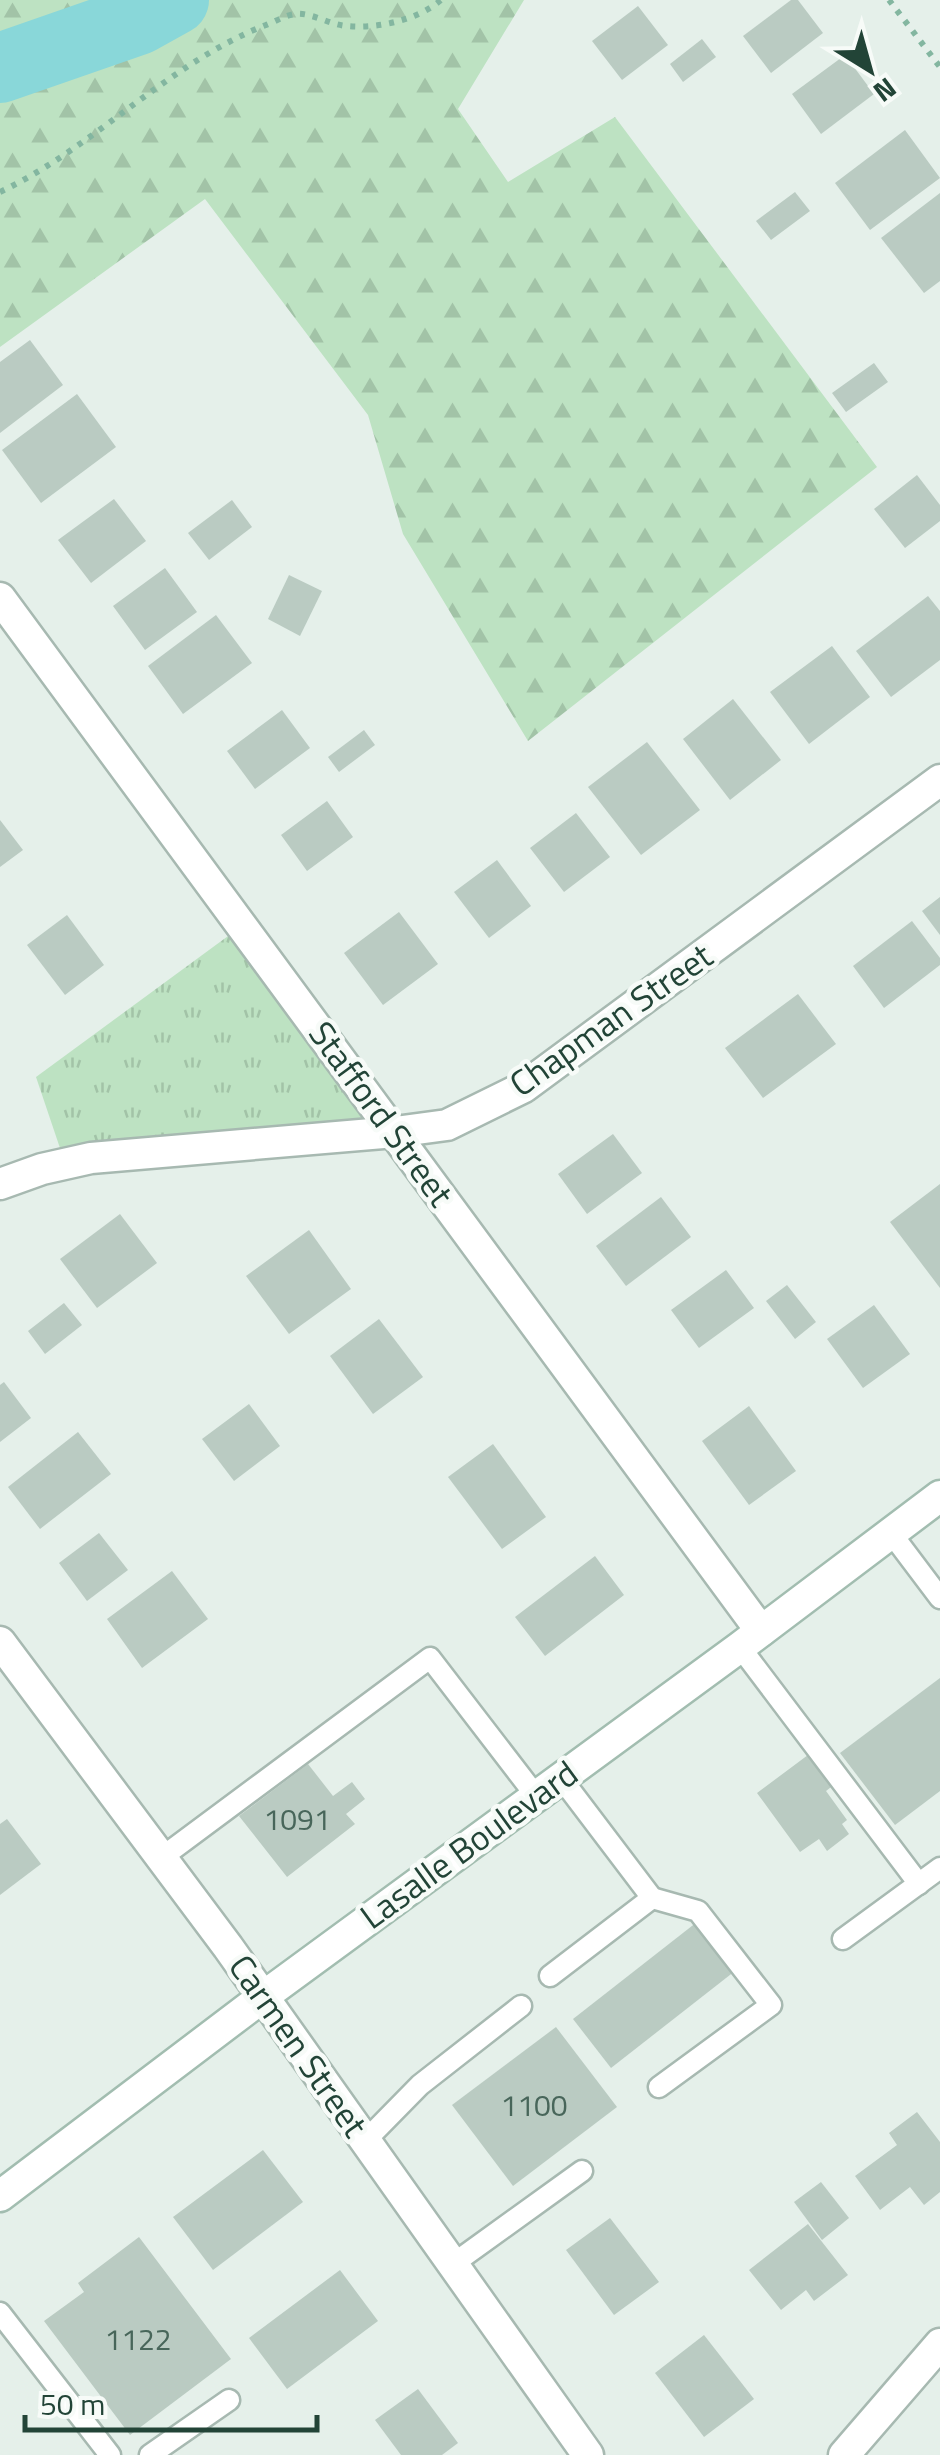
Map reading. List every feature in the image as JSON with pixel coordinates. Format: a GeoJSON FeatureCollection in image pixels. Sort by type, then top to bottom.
{"type":"FeatureCollection","features":[{"type":"Feature","properties":{"kind":"street","name":"Stafford Street"},"geometry":{"type":"LineString","coordinates":[[0,598],[395,1132],[751,1639]]}},
{"type":"Feature","properties":{"kind":"street","name":"Chapman Street"},"geometry":{"type":"LineString","coordinates":[[0,1184],[91,1158],[447,1126],[524,1088],[940,780]]}},
{"type":"Feature","properties":{"kind":"street","name":"Lasalle Boulevard"},"geometry":{"type":"LineString","coordinates":[[0,2196],[940,1496]]}},
{"type":"Feature","properties":{"kind":"street","name":"Carmen Street"},"geometry":{"type":"LineString","coordinates":[[0,1642],[264,1996],[588,2455]]}},
{"type":"Feature","properties":{"kind":"street"},"geometry":{"type":"LineString","coordinates":[[844,2455],[940,2344]]}},
{"type":"Feature","properties":{"kind":"lane"},"geometry":{"type":"LineString","coordinates":[[891,1532],[940,1598]]}},
{"type":"Feature","properties":{"kind":"lane"},"geometry":{"type":"LineString","coordinates":[[751,1639],[919,1884]]}},
{"type":"Feature","properties":{"kind":"lane"},"geometry":{"type":"LineString","coordinates":[[161,1858],[430,1658],[536,1796]]}},
{"type":"Feature","properties":{"kind":"lane"},"geometry":{"type":"LineString","coordinates":[[561,1778],[652,1898],[698,1911],[771,2005],[659,2087]]}},
{"type":"Feature","properties":{"kind":"lane"},"geometry":{"type":"LineString","coordinates":[[843,1939],[940,1868]]}},
{"type":"Feature","properties":{"kind":"lane"},"geometry":{"type":"LineString","coordinates":[[550,1976],[652,1898]]}},
{"type":"Feature","properties":{"kind":"lane"},"geometry":{"type":"LineString","coordinates":[[366,2140],[420,2086],[522,2006]]}},
{"type":"Feature","properties":{"kind":"lane"},"geometry":{"type":"LineString","coordinates":[[453,2264],[582,2171]]}},
{"type":"Feature","properties":{"kind":"lane"},"geometry":{"type":"LineString","coordinates":[[0,2313],[110,2455]]}},
{"type":"Feature","properties":{"kind":"lane"},"geometry":{"type":"LineString","coordinates":[[150,2455],[229,2400]]}},
{"type":"Feature","properties":{"kind":"path"},"geometry":{"type":"LineString","coordinates":[[0,192],[51,165],[142,98],[235,37],[296,13],[346,26],[384,24],[430,10],[440,0]]}},
{"type":"Feature","properties":{"kind":"path"},"geometry":{"type":"LineString","coordinates":[[889,0],[940,67]]}},
{"type":"Feature","properties":{"kind":"green space"},"geometry":{"type":"Polygon","coordinates":[[[0,0],[524,0],[458,109],[508,182],[615,117],[877,467],[528,741],[403,534],[368,415],[205,199],[0,347],[0,0]]]}},
{"type":"Feature","properties":{"kind":"green space"},"geometry":{"type":"Polygon","coordinates":[[[239,928],[387,1127],[63,1157],[36,1077],[239,928]]]}},
{"type":"Feature","properties":{"kind":"building"},"geometry":{"type":"Polygon","coordinates":[[[791,0],[798,0],[823,33],[771,73],[743,36],[791,0]]]}},
{"type":"Feature","properties":{"kind":"building"},"geometry":{"type":"Polygon","coordinates":[[[638,6],[668,45],[622,80],[592,41],[638,6]]]}},
{"type":"Feature","properties":{"kind":"building"},"geometry":{"type":"Polygon","coordinates":[[[702,39],[716,57],[683,82],[670,64],[702,39]]]}},
{"type":"Feature","properties":{"kind":"building"},"geometry":{"type":"Polygon","coordinates":[[[845,55],[874,94],[821,134],[792,94],[845,55]]]}},
{"type":"Feature","properties":{"kind":"building"},"geometry":{"type":"Polygon","coordinates":[[[905,130],[940,178],[870,230],[835,183],[905,130]]]}},
{"type":"Feature","properties":{"kind":"building"},"geometry":{"type":"Polygon","coordinates":[[[795,192],[810,211],[771,240],[756,221],[795,192]]]}},
{"type":"Feature","properties":{"kind":"building"},"geometry":{"type":"Polygon","coordinates":[[[940,193],[940,281],[924,293],[881,238],[940,193]]]}},
{"type":"Feature","properties":{"kind":"building"},"geometry":{"type":"Polygon","coordinates":[[[30,340],[63,385],[0,433],[0,362],[30,340]]]}},
{"type":"Feature","properties":{"kind":"building"},"geometry":{"type":"Polygon","coordinates":[[[874,363],[888,382],[846,412],[832,393],[874,363]]]}},
{"type":"Feature","properties":{"kind":"building"},"geometry":{"type":"Polygon","coordinates":[[[77,394],[116,447],[41,503],[2,450],[77,394]]]}},
{"type":"Feature","properties":{"kind":"building"},"geometry":{"type":"Polygon","coordinates":[[[917,475],[940,505],[940,521],[905,548],[874,509],[917,475]]]}},
{"type":"Feature","properties":{"kind":"building"},"geometry":{"type":"Polygon","coordinates":[[[114,499],[146,541],[91,583],[58,540],[114,499]]]}},
{"type":"Feature","properties":{"kind":"building"},"geometry":{"type":"Polygon","coordinates":[[[232,500],[252,527],[209,560],[188,533],[232,500]]]}},
{"type":"Feature","properties":{"kind":"building"},"geometry":{"type":"Polygon","coordinates":[[[165,568],[197,612],[145,650],[113,606],[165,568]]]}},
{"type":"Feature","properties":{"kind":"building"},"geometry":{"type":"Polygon","coordinates":[[[289,575],[322,591],[300,636],[268,619],[289,575]]]}},
{"type":"Feature","properties":{"kind":"building"},"geometry":{"type":"Polygon","coordinates":[[[928,596],[940,611],[940,660],[891,697],[856,651],[928,596]]]}},
{"type":"Feature","properties":{"kind":"building"},"geometry":{"type":"Polygon","coordinates":[[[216,615],[252,663],[183,714],[148,666],[216,615]]]}},
{"type":"Feature","properties":{"kind":"building"},"geometry":{"type":"Polygon","coordinates":[[[832,646],[870,697],[809,744],[770,692],[832,646]]]}},
{"type":"Feature","properties":{"kind":"building"},"geometry":{"type":"Polygon","coordinates":[[[733,699],[781,760],[730,800],[683,739],[733,699]]]}},
{"type":"Feature","properties":{"kind":"building"},"geometry":{"type":"Polygon","coordinates":[[[282,710],[310,748],[255,789],[227,751],[282,710]]]}},
{"type":"Feature","properties":{"kind":"building"},"geometry":{"type":"Polygon","coordinates":[[[364,730],[375,745],[339,772],[328,757],[364,730]]]}},
{"type":"Feature","properties":{"kind":"building"},"geometry":{"type":"Polygon","coordinates":[[[647,742],[700,810],[641,855],[588,787],[647,742]]]}},
{"type":"Feature","properties":{"kind":"building"},"geometry":{"type":"Polygon","coordinates":[[[327,801],[353,837],[307,871],[281,835],[327,801]]]}},
{"type":"Feature","properties":{"kind":"building"},"geometry":{"type":"Polygon","coordinates":[[[576,813],[610,857],[564,892],[530,848],[576,813]]]}},
{"type":"Feature","properties":{"kind":"building"},"geometry":{"type":"Polygon","coordinates":[[[0,820],[23,850],[0,867],[0,820]]]}},
{"type":"Feature","properties":{"kind":"building"},"geometry":{"type":"Polygon","coordinates":[[[497,860],[531,906],[489,938],[454,892],[497,860]]]}},
{"type":"Feature","properties":{"kind":"building"},"geometry":{"type":"Polygon","coordinates":[[[940,897],[940,935],[922,911],[940,897]]]}},
{"type":"Feature","properties":{"kind":"building"},"geometry":{"type":"Polygon","coordinates":[[[399,912],[438,964],[383,1005],[344,953],[399,912]]]}},
{"type":"Feature","properties":{"kind":"building"},"geometry":{"type":"Polygon","coordinates":[[[67,915],[104,965],[65,995],[27,945],[67,915]]]}},
{"type":"Feature","properties":{"kind":"building"},"geometry":{"type":"Polygon","coordinates":[[[912,921],[940,958],[940,965],[884,1008],[853,966],[912,921]]]}},
{"type":"Feature","properties":{"kind":"building"},"geometry":{"type":"Polygon","coordinates":[[[798,994],[836,1044],[763,1098],[725,1048],[798,994]]]}},
{"type":"Feature","properties":{"kind":"building"},"geometry":{"type":"Polygon","coordinates":[[[613,1134],[642,1173],[587,1214],[558,1174],[613,1134]]]}},
{"type":"Feature","properties":{"kind":"building"},"geometry":{"type":"Polygon","coordinates":[[[940,1184],[940,1288],[890,1222],[940,1184]]]}},
{"type":"Feature","properties":{"kind":"building"},"geometry":{"type":"Polygon","coordinates":[[[661,1197],[691,1237],[626,1286],[596,1246],[661,1197]]]}},
{"type":"Feature","properties":{"kind":"building"},"geometry":{"type":"Polygon","coordinates":[[[120,1214],[157,1263],[97,1308],[60,1259],[120,1214]]]}},
{"type":"Feature","properties":{"kind":"building"},"geometry":{"type":"Polygon","coordinates":[[[309,1230],[351,1289],[289,1334],[246,1276],[309,1230]]]}},
{"type":"Feature","properties":{"kind":"building"},"geometry":{"type":"Polygon","coordinates":[[[726,1270],[754,1308],[699,1348],[671,1310],[726,1270]]]}},
{"type":"Feature","properties":{"kind":"building"},"geometry":{"type":"Polygon","coordinates":[[[787,1285],[816,1322],[795,1339],[766,1301],[787,1285]]]}},
{"type":"Feature","properties":{"kind":"building"},"geometry":{"type":"Polygon","coordinates":[[[64,1303],[82,1325],[45,1354],[28,1331],[64,1303]]]}},
{"type":"Feature","properties":{"kind":"building"},"geometry":{"type":"Polygon","coordinates":[[[874,1305],[910,1354],[863,1388],[827,1339],[874,1305]]]}},
{"type":"Feature","properties":{"kind":"building"},"geometry":{"type":"Polygon","coordinates":[[[379,1319],[423,1377],[373,1414],[330,1356],[379,1319]]]}},
{"type":"Feature","properties":{"kind":"building"},"geometry":{"type":"Polygon","coordinates":[[[4,1382],[31,1418],[0,1442],[0,1385],[4,1382]]]}},
{"type":"Feature","properties":{"kind":"building"},"geometry":{"type":"Polygon","coordinates":[[[249,1404],[280,1446],[234,1481],[202,1439],[249,1404]]]}},
{"type":"Feature","properties":{"kind":"building"},"geometry":{"type":"Polygon","coordinates":[[[749,1406],[796,1471],[749,1505],[702,1441],[749,1406]]]}},
{"type":"Feature","properties":{"kind":"building"},"geometry":{"type":"Polygon","coordinates":[[[78,1432],[111,1474],[40,1529],[8,1487],[78,1432]]]}},
{"type":"Feature","properties":{"kind":"building"},"geometry":{"type":"Polygon","coordinates":[[[493,1444],[546,1517],[502,1549],[448,1477],[493,1444]]]}},
{"type":"Feature","properties":{"kind":"building"},"geometry":{"type":"Polygon","coordinates":[[[99,1533],[128,1570],[87,1601],[59,1563],[99,1533]]]}},
{"type":"Feature","properties":{"kind":"building"},"geometry":{"type":"Polygon","coordinates":[[[595,1556],[624,1595],[545,1656],[515,1617],[595,1556]]]}},
{"type":"Feature","properties":{"kind":"building"},"geometry":{"type":"Polygon","coordinates":[[[172,1571],[208,1619],[142,1668],[107,1619],[172,1571]]]}},
{"type":"Feature","properties":{"kind":"building"},"geometry":{"type":"Polygon","coordinates":[[[940,1678],[940,1791],[895,1825],[840,1753],[940,1678]]]}},
{"type":"Feature","properties":{"kind":"building"},"geometry":{"type":"Polygon","coordinates":[[[812,1752],[835,1784],[826,1791],[847,1820],[842,1824],[849,1834],[827,1851],[819,1839],[800,1852],[757,1793],[812,1752]]]}},
{"type":"Feature","properties":{"kind":"building"},"geometry":{"type":"Polygon","coordinates":[[[308,1764],[333,1796],[352,1782],[365,1799],[346,1814],[355,1824],[287,1877],[239,1816],[308,1764]]]}},
{"type":"Feature","properties":{"kind":"building"},"geometry":{"type":"Polygon","coordinates":[[[7,1819],[41,1864],[0,1895],[0,1824],[7,1819]]]}},
{"type":"Feature","properties":{"kind":"building"},"geometry":{"type":"Polygon","coordinates":[[[697,1922],[735,1971],[611,2068],[573,2019],[697,1922]]]}},
{"type":"Feature","properties":{"kind":"building"},"geometry":{"type":"Polygon","coordinates":[[[556,2027],[617,2107],[513,2186],[452,2105],[556,2027]]]}},
{"type":"Feature","properties":{"kind":"building"},"geometry":{"type":"Polygon","coordinates":[[[917,2112],[940,2142],[940,2192],[924,2205],[910,2187],[880,2210],[855,2176],[897,2145],[889,2133],[917,2112]]]}},
{"type":"Feature","properties":{"kind":"building"},"geometry":{"type":"Polygon","coordinates":[[[263,2150],[303,2202],[213,2270],[173,2217],[263,2150]]]}},
{"type":"Feature","properties":{"kind":"building"},"geometry":{"type":"Polygon","coordinates":[[[821,2182],[849,2218],[822,2240],[794,2202],[821,2182]]]}},
{"type":"Feature","properties":{"kind":"building"},"geometry":{"type":"Polygon","coordinates":[[[610,2218],[659,2282],[614,2315],[566,2250],[610,2218]]]}},
{"type":"Feature","properties":{"kind":"building"},"geometry":{"type":"Polygon","coordinates":[[[808,2224],[848,2275],[814,2301],[806,2290],[781,2310],[749,2270],[808,2224]]]}},
{"type":"Feature","properties":{"kind":"building"},"geometry":{"type":"Polygon","coordinates":[[[139,2237],[231,2359],[130,2435],[44,2321],[84,2292],[78,2283],[139,2237]]]}},
{"type":"Feature","properties":{"kind":"building"},"geometry":{"type":"Polygon","coordinates":[[[340,2270],[378,2321],[287,2389],[249,2338],[340,2270]]]}},
{"type":"Feature","properties":{"kind":"building"},"geometry":{"type":"Polygon","coordinates":[[[704,2335],[754,2399],[704,2437],[655,2373],[704,2335]]]}},
{"type":"Feature","properties":{"kind":"building"},"geometry":{"type":"Polygon","coordinates":[[[418,2389],[458,2443],[442,2455],[401,2455],[375,2420],[418,2389]]]}},
{"type":"Feature","properties":{"kind":"waterway"},"geometry":{"type":"LineString","coordinates":[[0,68],[138,20],[174,0]]}}]}
